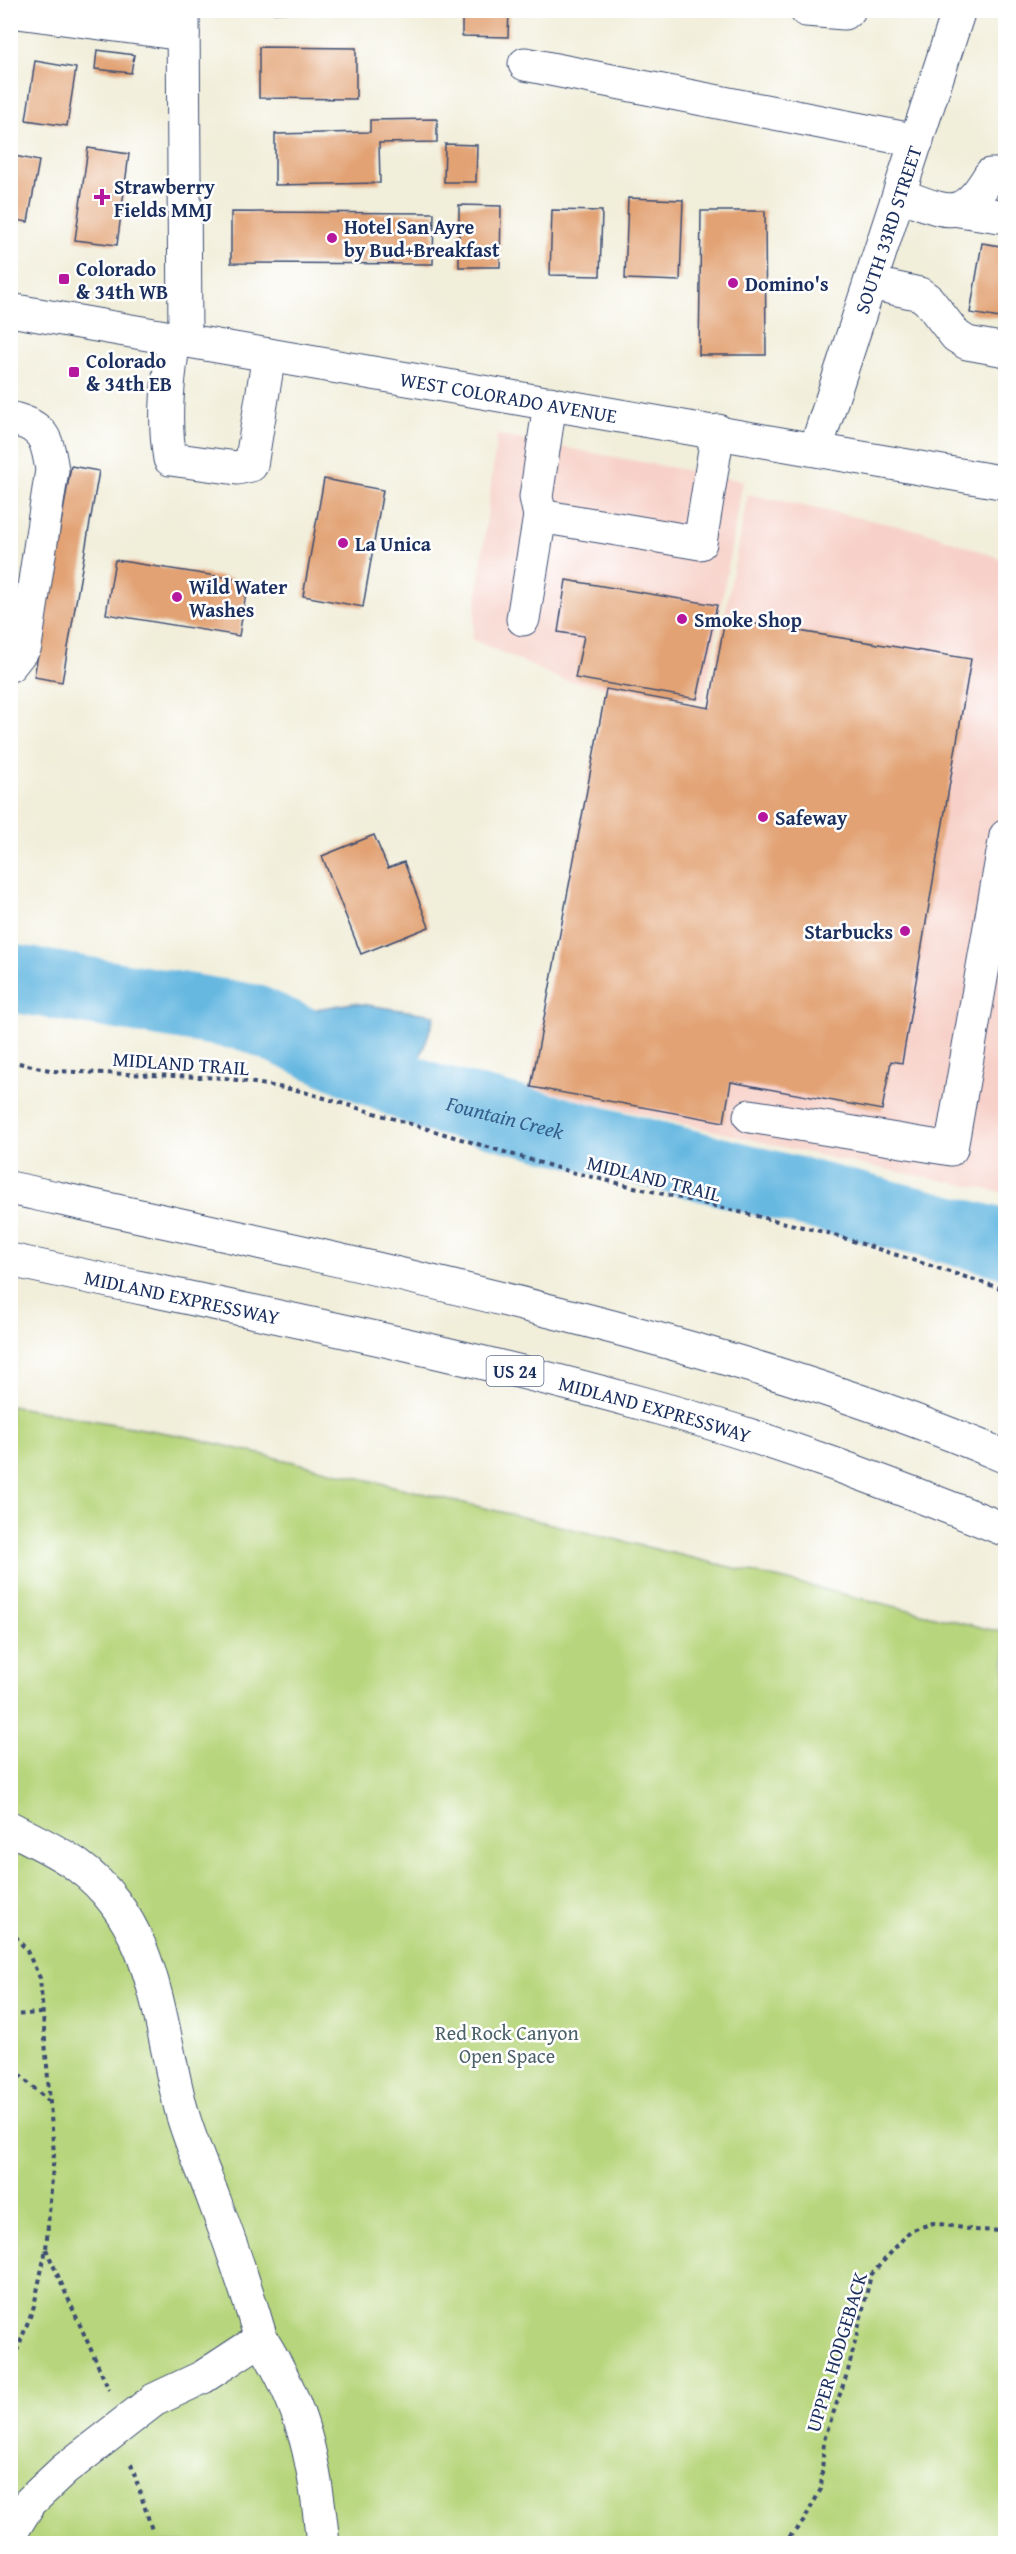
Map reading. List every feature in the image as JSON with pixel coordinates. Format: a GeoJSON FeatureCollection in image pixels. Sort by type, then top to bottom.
{"type":"FeatureCollection","features":[{"type":"Feature","properties":{"kind":"main road"},"geometry":{"type":"LineString","coordinates":[[10,10],[183,22],[180,340],[167,384],[165,433],[170,459],[237,468],[251,465],[269,355]]}},
{"type":"Feature","properties":{"kind":"main road"},"geometry":{"type":"LineString","coordinates":[[806,10],[844,13],[849,10]]}},
{"type":"Feature","properties":{"kind":"main road","name":"SOUTH 33RD STREET"},"geometry":{"type":"LineString","coordinates":[[816,448],[960,10]]}},
{"type":"Feature","properties":{"kind":"main road"},"geometry":{"type":"LineString","coordinates":[[525,64],[917,141]]}},
{"type":"Feature","properties":{"kind":"main road"},"geometry":{"type":"LineString","coordinates":[[959,210],[969,204],[990,175],[1005,175]]}},
{"type":"Feature","properties":{"kind":"main road"},"geometry":{"type":"LineString","coordinates":[[899,195],[949,211],[959,210],[1005,217]]}},
{"type":"Feature","properties":{"kind":"main road"},"geometry":{"type":"LineString","coordinates":[[870,283],[920,294],[928,300],[956,336],[968,343],[1005,350]]}},
{"type":"Feature","properties":{"kind":"main road","name":"WEST COLORADO AVENUE"},"geometry":{"type":"LineString","coordinates":[[10,310],[816,448],[1005,483]]}},
{"type":"Feature","properties":{"kind":"main road"},"geometry":{"type":"LineString","coordinates":[[523,619],[540,516],[536,497],[550,403]]}},
{"type":"Feature","properties":{"kind":"main road"},"geometry":{"type":"LineString","coordinates":[[10,418],[32,423],[48,441],[52,470],[25,646],[10,665]]}},
{"type":"Feature","properties":{"kind":"main road"},"geometry":{"type":"LineString","coordinates":[[540,516],[700,543],[718,431]]}},
{"type":"Feature","properties":{"kind":"main road"},"geometry":{"type":"LineString","coordinates":[[750,1116],[951,1149],[1005,836]]}},
{"type":"Feature","properties":{"kind":"main road"},"geometry":{"type":"LineString","coordinates":[[10,1188],[351,1262],[610,1326],[731,1360],[841,1396],[1005,1457]]}},
{"type":"Feature","properties":{"kind":"main road","name":"MIDLAND EXPRESSWAY"},"geometry":{"type":"LineString","coordinates":[[10,1260],[442,1353],[650,1405],[757,1438],[939,1503],[1005,1530]]}},
{"type":"Feature","properties":{"kind":"main road"},"geometry":{"type":"LineString","coordinates":[[10,1828],[78,1866],[107,1892],[128,1921],[145,1954],[157,1997],[183,2116],[243,2278],[261,2339],[285,2377],[313,2458],[323,2544]]}},
{"type":"Feature","properties":{"kind":"main road"},"geometry":{"type":"LineString","coordinates":[[10,2534],[30,2502],[64,2470],[154,2400],[203,2377],[261,2339]]}},
{"type":"Feature","properties":{"kind":"path","name":"MIDLAND TRAIL"},"geometry":{"type":"LineString","coordinates":[[10,1061],[54,1071],[225,1078],[301,1092],[571,1172],[828,1233],[1005,1290]]}},
{"type":"Feature","properties":{"kind":"path"},"geometry":{"type":"LineString","coordinates":[[10,1929],[27,1951],[40,1978],[54,2154],[46,2248],[34,2306],[10,2368]]}},
{"type":"Feature","properties":{"kind":"path"},"geometry":{"type":"LineString","coordinates":[[10,2015],[42,2013]]}},
{"type":"Feature","properties":{"kind":"path"},"geometry":{"type":"LineString","coordinates":[[10,2060],[12,2068],[49,2102]]}},
{"type":"Feature","properties":{"kind":"path","name":"UPPER HODGEBACK"},"geometry":{"type":"LineString","coordinates":[[783,2544],[803,2522],[821,2489],[824,2440],[848,2371],[871,2275],[910,2231],[933,2223],[975,2230],[1005,2231]]}},
{"type":"Feature","properties":{"kind":"path"},"geometry":{"type":"LineString","coordinates":[[46,2248],[111,2395],[152,2530]]}},
{"type":"Feature","properties":{"kind":"shaded area"},"geometry":{"type":"Polygon","coordinates":[[[497,435],[743,481],[704,702],[563,680],[472,639],[497,435]]]}},
{"type":"Feature","properties":{"kind":"shaded area","name":"Safeway"},"geometry":{"type":"Polygon","coordinates":[[[748,494],[926,532],[1005,560],[1005,1193],[839,1160],[529,1088],[606,689],[707,706],[748,494]]]}},
{"type":"Feature","properties":{"kind":"green space","name":"Red Rock Canyon Open Space"},"geometry":{"type":"Polygon","coordinates":[[[10,1406],[189,1437],[1005,1633],[1005,2543],[11,2543],[10,1406]]]}},
{"type":"Feature","properties":{"kind":"water"},"geometry":{"type":"Polygon","coordinates":[[[353,1003],[435,1015],[402,1110],[322,1081],[267,1040],[274,1016],[353,1003]]]}},
{"type":"Feature","properties":{"kind":"building"},"geometry":{"type":"Polygon","coordinates":[[[273,10],[294,10],[294,12],[274,13],[273,10]]]}},
{"type":"Feature","properties":{"kind":"building"},"geometry":{"type":"Polygon","coordinates":[[[462,10],[509,10],[508,37],[462,36],[462,10]]]}},
{"type":"Feature","properties":{"kind":"building"},"geometry":{"type":"Polygon","coordinates":[[[259,47],[356,48],[356,99],[259,98],[259,47]]]}},
{"type":"Feature","properties":{"kind":"building"},"geometry":{"type":"Polygon","coordinates":[[[97,50],[134,55],[131,73],[95,69],[97,50]]]}},
{"type":"Feature","properties":{"kind":"building"},"geometry":{"type":"Polygon","coordinates":[[[35,61],[76,68],[67,126],[26,120],[35,61]]]}},
{"type":"Feature","properties":{"kind":"building"},"geometry":{"type":"Polygon","coordinates":[[[437,119],[437,142],[379,143],[380,183],[275,185],[275,134],[370,132],[370,120],[437,119]]]}},
{"type":"Feature","properties":{"kind":"building"},"geometry":{"type":"Polygon","coordinates":[[[445,144],[477,145],[476,182],[444,182],[445,144]]]}},
{"type":"Feature","properties":{"kind":"building","name":"Strawberry Fields MMJ"},"geometry":{"type":"Polygon","coordinates":[[[88,148],[129,154],[117,245],[75,240],[88,148]]]}},
{"type":"Feature","properties":{"kind":"building"},"geometry":{"type":"Polygon","coordinates":[[[10,155],[39,161],[28,222],[10,219],[10,155]]]}},
{"type":"Feature","properties":{"kind":"building"},"geometry":{"type":"Polygon","coordinates":[[[628,198],[683,200],[680,281],[625,279],[628,198]]]}},
{"type":"Feature","properties":{"kind":"building"},"geometry":{"type":"Polygon","coordinates":[[[459,205],[501,206],[500,267],[459,267],[459,205]]]}},
{"type":"Feature","properties":{"kind":"building"},"geometry":{"type":"Polygon","coordinates":[[[552,210],[602,211],[600,276],[550,275],[552,210]]]}},
{"type":"Feature","properties":{"kind":"building","name":"Domino's"},"geometry":{"type":"Polygon","coordinates":[[[701,211],[765,211],[766,355],[699,355],[701,211]]]}},
{"type":"Feature","properties":{"kind":"building","name":"Hotel San Ayre by Bud+Breakfast"},"geometry":{"type":"Polygon","coordinates":[[[231,212],[434,213],[433,264],[231,263],[231,212]]]}},
{"type":"Feature","properties":{"kind":"building"},"geometry":{"type":"Polygon","coordinates":[[[982,243],[1006,247],[1006,319],[970,313],[982,243]]]}},
{"type":"Feature","properties":{"kind":"building"},"geometry":{"type":"Polygon","coordinates":[[[10,461],[14,461],[12,476],[10,476],[10,461]]]}},
{"type":"Feature","properties":{"kind":"building"},"geometry":{"type":"Polygon","coordinates":[[[71,466],[99,471],[62,682],[34,677],[71,466]]]}},
{"type":"Feature","properties":{"kind":"building","name":"La Unica"},"geometry":{"type":"Polygon","coordinates":[[[324,479],[383,490],[363,607],[303,596],[324,479]]]}},
{"type":"Feature","properties":{"kind":"building","name":"Wild Water Washes"},"geometry":{"type":"Polygon","coordinates":[[[115,560],[248,581],[239,636],[106,614],[115,560]]]}},
{"type":"Feature","properties":{"kind":"building"},"geometry":{"type":"Polygon","coordinates":[[[566,580],[717,605],[697,699],[575,678],[584,636],[558,632],[566,580]]]}},
{"type":"Feature","properties":{"kind":"building","name":"Safeway"},"geometry":{"type":"Polygon","coordinates":[[[725,619],[971,659],[902,1063],[891,1061],[882,1110],[731,1082],[724,1122],[531,1087],[606,689],[709,708],[725,619]]]}},
{"type":"Feature","properties":{"kind":"building"},"geometry":{"type":"Polygon","coordinates":[[[374,835],[388,868],[404,862],[429,927],[361,954],[322,856],[374,835]]]}},
{"type":"Feature","properties":{"kind":"waterway","name":"Fountain Creek"},"geometry":{"type":"LineString","coordinates":[[10,978],[252,1018],[431,1098],[1006,1244]]}},
{"type":"Feature","properties":{"kind":"place","name":"Strawberry Fields MMJ"},"geometry":{"type":"Point","coordinates":[102,197]}},
{"type":"Feature","properties":{"kind":"place","name":"Hotel San Ayre by Bud+Breakfast"},"geometry":{"type":"Point","coordinates":[332,238]}},
{"type":"Feature","properties":{"kind":"place","name":"Colorado & 34th WB"},"geometry":{"type":"Point","coordinates":[64,279]}},
{"type":"Feature","properties":{"kind":"place","name":"Domino's"},"geometry":{"type":"Point","coordinates":[733,283]}},
{"type":"Feature","properties":{"kind":"place","name":"Colorado & 34th EB"},"geometry":{"type":"Point","coordinates":[74,372]}},
{"type":"Feature","properties":{"kind":"place","name":"La Unica"},"geometry":{"type":"Point","coordinates":[343,543]}},
{"type":"Feature","properties":{"kind":"place","name":"Wild Water Washes"},"geometry":{"type":"Point","coordinates":[177,597]}},
{"type":"Feature","properties":{"kind":"place","name":"Smoke Shop"},"geometry":{"type":"Point","coordinates":[682,619]}},
{"type":"Feature","properties":{"kind":"place","name":"Safeway"},"geometry":{"type":"Point","coordinates":[763,817]}},
{"type":"Feature","properties":{"kind":"place","name":"Starbucks"},"geometry":{"type":"Point","coordinates":[905,931]}}]}
